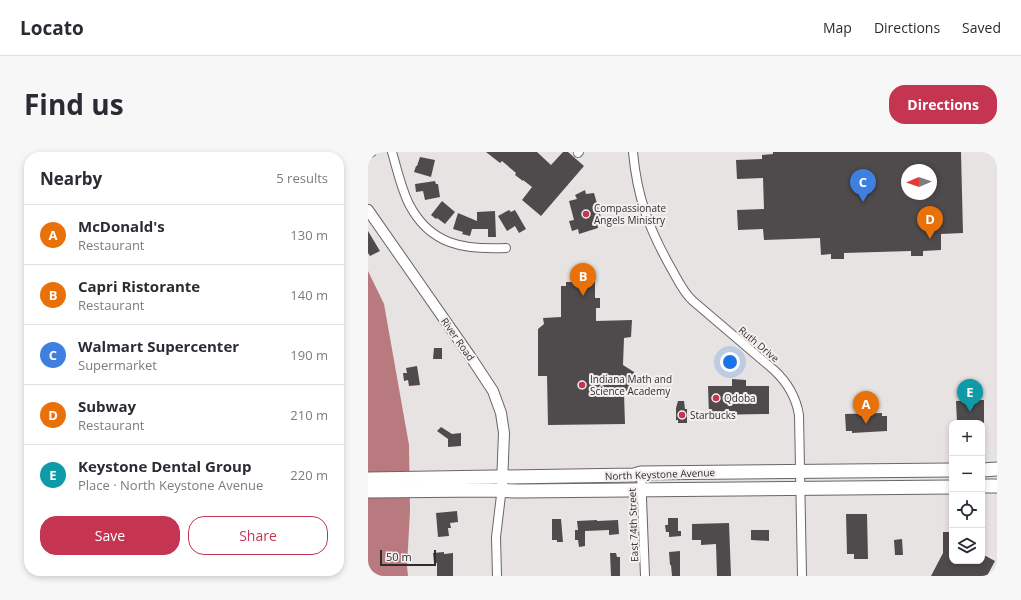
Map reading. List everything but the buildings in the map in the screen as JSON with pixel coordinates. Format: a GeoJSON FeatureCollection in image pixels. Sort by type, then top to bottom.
{"type":"FeatureCollection","features":[{"type":"Feature","properties":{"kind":"main road"},"geometry":{"type":"LineString","coordinates":[[985,470],[997,469]]}},
{"type":"Feature","properties":{"kind":"main road","name":"North Keystone Avenue"},"geometry":{"type":"LineString","coordinates":[[368,491],[425,485],[502,484],[634,475],[641,473],[949,470]]}},
{"type":"Feature","properties":{"kind":"main road","name":"North Keystone Avenue"},"geometry":{"type":"LineString","coordinates":[[368,480],[425,485]]}},
{"type":"Feature","properties":{"kind":"main road","name":"North Keystone Avenue"},"geometry":{"type":"LineString","coordinates":[[502,484],[518,491],[949,487]]}},
{"type":"Feature","properties":{"kind":"main road"},"geometry":{"type":"LineString","coordinates":[[985,486],[997,486]]}},
{"type":"Feature","properties":{"kind":"street"},"geometry":{"type":"LineString","coordinates":[[368,154],[372,152]]}},
{"type":"Feature","properties":{"kind":"street"},"geometry":{"type":"LineString","coordinates":[[392,152],[410,205],[420,221],[429,230],[446,241],[460,246],[481,249],[506,248]]}},
{"type":"Feature","properties":{"kind":"street","name":"Ruth Drive"},"geometry":{"type":"LineString","coordinates":[[633,152],[639,193],[650,226],[686,293],[693,301],[774,370],[784,380],[793,393],[799,415],[802,576]]}},
{"type":"Feature","properties":{"kind":"street","name":"River Road"},"geometry":{"type":"LineString","coordinates":[[368,210],[493,391],[501,413],[503,426],[504,440],[502,484]]}},
{"type":"Feature","properties":{"kind":"street","name":"East 74th Street"},"geometry":{"type":"LineString","coordinates":[[641,473],[645,576]]}},
{"type":"Feature","properties":{"kind":"street"},"geometry":{"type":"LineString","coordinates":[[497,576],[496,537],[502,484]]}},
{"type":"Feature","properties":{"kind":"shaded area"},"geometry":{"type":"Polygon","coordinates":[[[368,271],[384,304],[409,445],[410,511],[407,566],[408,576],[368,576],[368,271]]]}},
{"type":"Feature","properties":{"kind":"place","name":"Walmart Supercenter"},"geometry":{"type":"Point","coordinates":[863,202]}},
{"type":"Feature","properties":{"kind":"place","name":"Compassionate Angels Ministry"},"geometry":{"type":"Point","coordinates":[586,214]}},
{"type":"Feature","properties":{"kind":"place","name":"Subway"},"geometry":{"type":"Point","coordinates":[930,239]}},
{"type":"Feature","properties":{"kind":"place","name":"Capri Ristorante"},"geometry":{"type":"Point","coordinates":[583,296]}},
{"type":"Feature","properties":{"kind":"place","name":"Indiana Math and Science Academy"},"geometry":{"type":"Point","coordinates":[582,385]}},
{"type":"Feature","properties":{"kind":"place","name":"Qdoba"},"geometry":{"type":"Point","coordinates":[716,398]}},
{"type":"Feature","properties":{"kind":"place","name":"Keystone Dental Group"},"geometry":{"type":"Point","coordinates":[970,412]}},
{"type":"Feature","properties":{"kind":"place","name":"Starbucks"},"geometry":{"type":"Point","coordinates":[682,415]}},
{"type":"Feature","properties":{"kind":"place","name":"McDonald's"},"geometry":{"type":"Point","coordinates":[866,424]}}]}
